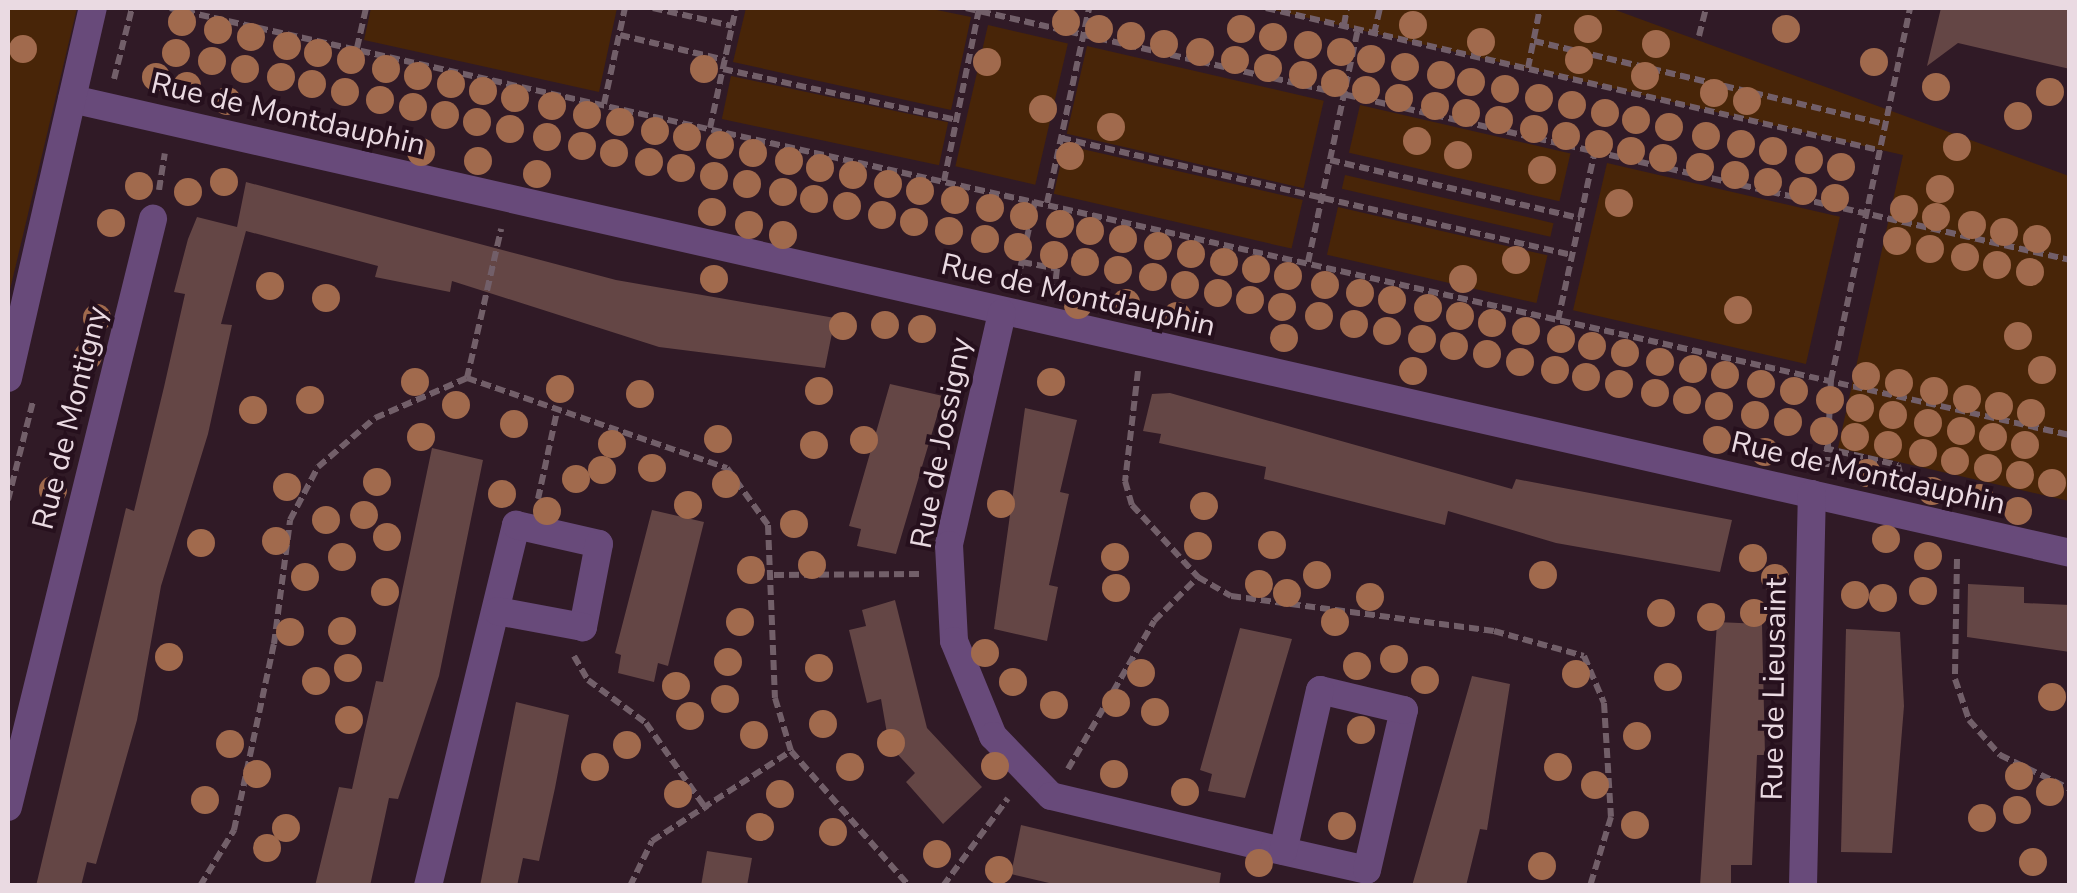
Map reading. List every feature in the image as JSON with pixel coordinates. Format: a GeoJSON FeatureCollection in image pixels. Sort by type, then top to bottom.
{"type":"FeatureCollection","features":[{"type":"Feature","properties":{"kind":"street"},"geometry":{"type":"LineString","coordinates":[[8,378],[93,8]]}},
{"type":"Feature","properties":{"kind":"street","name":"Rue de Montdauphin"},"geometry":{"type":"LineString","coordinates":[[72,99],[2070,553]]}},
{"type":"Feature","properties":{"kind":"street","name":"Rue de Montigny"},"geometry":{"type":"LineString","coordinates":[[8,807],[154,219]]}},
{"type":"Feature","properties":{"kind":"street","name":"Rue de Jossigny"},"geometry":{"type":"LineString","coordinates":[[1006,314],[949,545],[954,641],[993,736],[1052,796]]}},
{"type":"Feature","properties":{"kind":"street","name":"Rue de Lieusaint"},"geometry":{"type":"LineString","coordinates":[[1803,886],[1812,494]]}},
{"type":"Feature","properties":{"kind":"street"},"geometry":{"type":"LineString","coordinates":[[428,886],[516,526],[598,544],[583,627],[498,611]]}},
{"type":"Feature","properties":{"kind":"street"},"geometry":{"type":"LineString","coordinates":[[1052,796],[1283,851],[1367,870],[1404,710],[1320,690],[1283,851]]}},
{"type":"Feature","properties":{"kind":"path"},"geometry":{"type":"LineString","coordinates":[[170,8],[2070,435]]}},
{"type":"Feature","properties":{"kind":"path"},"geometry":{"type":"LineString","coordinates":[[357,48],[366,8]]}},
{"type":"Feature","properties":{"kind":"path"},"geometry":{"type":"LineString","coordinates":[[604,104],[626,8]]}},
{"type":"Feature","properties":{"kind":"path"},"geometry":{"type":"LineString","coordinates":[[652,8],[732,26]]}},
{"type":"Feature","properties":{"kind":"path"},"geometry":{"type":"LineString","coordinates":[[710,128],[736,8]]}},
{"type":"Feature","properties":{"kind":"path"},"geometry":{"type":"LineString","coordinates":[[966,8],[2070,260]]}},
{"type":"Feature","properties":{"kind":"path"},"geometry":{"type":"LineString","coordinates":[[1047,203],[1089,8]]}},
{"type":"Feature","properties":{"kind":"path"},"geometry":{"type":"LineString","coordinates":[[1266,8],[1878,150]]}},
{"type":"Feature","properties":{"kind":"path"},"geometry":{"type":"LineString","coordinates":[[1344,25],[1348,8]]}},
{"type":"Feature","properties":{"kind":"path"},"geometry":{"type":"LineString","coordinates":[[1374,34],[1380,8]]}},
{"type":"Feature","properties":{"kind":"path"},"geometry":{"type":"LineString","coordinates":[[1528,68],[1540,8]]}},
{"type":"Feature","properties":{"kind":"path"},"geometry":{"type":"LineString","coordinates":[[1699,36],[1706,8]]}},
{"type":"Feature","properties":{"kind":"path"},"geometry":{"type":"LineString","coordinates":[[1898,514],[1905,476],[1898,465],[1824,448],[1831,380],[1910,8]]}},
{"type":"Feature","properties":{"kind":"path"},"geometry":{"type":"LineString","coordinates":[[944,180],[979,9]]}},
{"type":"Feature","properties":{"kind":"path"},"geometry":{"type":"LineString","coordinates":[[1308,262],[1358,29]]}},
{"type":"Feature","properties":{"kind":"path"},"geometry":{"type":"LineString","coordinates":[[620,35],[956,120]]}},
{"type":"Feature","properties":{"kind":"path"},"geometry":{"type":"LineString","coordinates":[[1534,41],[1884,124]]}},
{"type":"Feature","properties":{"kind":"path"},"geometry":{"type":"LineString","coordinates":[[1061,138],[1572,255]]}},
{"type":"Feature","properties":{"kind":"path"},"geometry":{"type":"LineString","coordinates":[[150,140],[167,144],[154,219]]}},
{"type":"Feature","properties":{"kind":"path"},"geometry":{"type":"LineString","coordinates":[[1558,320],[1595,152]]}},
{"type":"Feature","properties":{"kind":"path"},"geometry":{"type":"LineString","coordinates":[[1330,160],[1580,218]]}},
{"type":"Feature","properties":{"kind":"path"},"geometry":{"type":"LineString","coordinates":[[467,378],[508,198]]}},
{"type":"Feature","properties":{"kind":"path"},"geometry":{"type":"LineString","coordinates":[[1006,314],[1035,201]]}},
{"type":"Feature","properties":{"kind":"path"},"geometry":{"type":"LineString","coordinates":[[1144,345],[1125,480],[1132,504],[1198,577],[1231,596],[1494,630],[1584,656],[1604,703],[1611,816],[1590,886]]}},
{"type":"Feature","properties":{"kind":"path"},"geometry":{"type":"LineString","coordinates":[[532,529],[558,411]]}},
{"type":"Feature","properties":{"kind":"path"},"geometry":{"type":"LineString","coordinates":[[1957,527],[1955,679],[1969,720],[2000,755],[2070,789]]}},
{"type":"Feature","properties":{"kind":"path"},"geometry":{"type":"LineString","coordinates":[[774,575],[950,573]]}},
{"type":"Feature","properties":{"kind":"path"},"geometry":{"type":"LineString","coordinates":[[1052,796],[1154,621],[1198,577]]}},
{"type":"Feature","properties":{"kind":"path"},"geometry":{"type":"LineString","coordinates":[[560,623],[588,680],[646,723],[708,810]]}},
{"type":"Feature","properties":{"kind":"path"},"geometry":{"type":"LineString","coordinates":[[630,886],[652,840],[708,810],[790,752]]}},
{"type":"Feature","properties":{"kind":"path"},"geometry":{"type":"LineString","coordinates":[[943,886],[1028,771]]}},
{"type":"Feature","properties":{"kind":"shaded area"},"geometry":{"type":"Polygon","coordinates":[[[8,8],[77,8],[8,298],[8,8]]]}},
{"type":"Feature","properties":{"kind":"shaded area"},"geometry":{"type":"Polygon","coordinates":[[[371,8],[617,8],[599,92],[364,40],[371,8]]]}},
{"type":"Feature","properties":{"kind":"shaded area"},"geometry":{"type":"Polygon","coordinates":[[[746,8],[927,8],[971,17],[951,110],[733,62],[746,8]]]}},
{"type":"Feature","properties":{"kind":"shaded area"},"geometry":{"type":"Polygon","coordinates":[[[1265,8],[1610,8],[2069,176],[2069,501],[1838,448],[1903,155],[1265,8]]]}},
{"type":"Feature","properties":{"kind":"shaded area"},"geometry":{"type":"Polygon","coordinates":[[[988,25],[1068,43],[1035,185],[955,166],[988,25]]]}},
{"type":"Feature","properties":{"kind":"shaded area"},"geometry":{"type":"Polygon","coordinates":[[[1087,46],[1324,101],[1304,188],[1067,134],[1087,46]]]}},
{"type":"Feature","properties":{"kind":"shaded area"},"geometry":{"type":"Polygon","coordinates":[[[731,76],[948,122],[939,165],[722,119],[731,76]]]}},
{"type":"Feature","properties":{"kind":"shaded area"},"geometry":{"type":"Polygon","coordinates":[[[1360,105],[1570,154],[1559,201],[1349,153],[1360,105]]]}},
{"type":"Feature","properties":{"kind":"shaded area"},"geometry":{"type":"Polygon","coordinates":[[[1065,145],[1303,200],[1291,249],[1054,194],[1065,145]]]}},
{"type":"Feature","properties":{"kind":"shaded area"},"geometry":{"type":"Polygon","coordinates":[[[1607,163],[1840,217],[1806,364],[1573,310],[1607,163]]]}},
{"type":"Feature","properties":{"kind":"shaded area"},"geometry":{"type":"Polygon","coordinates":[[[1345,175],[1554,223],[1550,237],[1342,189],[1345,175]]]}},
{"type":"Feature","properties":{"kind":"shaded area"},"geometry":{"type":"Polygon","coordinates":[[[1338,207],[1547,255],[1536,303],[1327,255],[1338,207]]]}},
{"type":"Feature","properties":{"kind":"building"},"geometry":{"type":"Polygon","coordinates":[[[1941,8],[2070,8],[2070,69],[1958,43],[1927,66],[1941,8]]]}},
{"type":"Feature","properties":{"kind":"building"},"geometry":{"type":"Polygon","coordinates":[[[246,182],[616,280],[835,318],[825,368],[659,347],[452,281],[450,292],[375,277],[378,266],[246,231],[221,324],[232,325],[208,434],[161,586],[137,720],[96,864],[87,862],[81,886],[36,886],[126,508],[134,511],[164,387],[185,294],[174,292],[188,239],[197,217],[237,227],[246,182]]]}},
{"type":"Feature","properties":{"kind":"building"},"geometry":{"type":"Polygon","coordinates":[[[890,384],[943,396],[896,554],[857,546],[861,529],[849,526],[890,384]]]}},
{"type":"Feature","properties":{"kind":"building"},"geometry":{"type":"Polygon","coordinates":[[[1170,393],[1512,489],[1516,479],[1732,520],[1720,572],[1556,543],[1448,511],[1445,525],[1264,479],[1266,467],[1159,443],[1161,434],[1143,431],[1152,394],[1170,393]]]}},
{"type":"Feature","properties":{"kind":"building"},"geometry":{"type":"Polygon","coordinates":[[[1025,408],[1077,420],[1060,492],[1069,494],[1049,585],[1058,587],[1047,641],[994,629],[1025,408]]]}},
{"type":"Feature","properties":{"kind":"building"},"geometry":{"type":"Polygon","coordinates":[[[432,448],[483,460],[439,676],[398,799],[389,798],[370,886],[315,886],[339,787],[352,789],[376,681],[383,682],[432,448]]]}},
{"type":"Feature","properties":{"kind":"building"},"geometry":{"type":"Polygon","coordinates":[[[652,510],[704,522],[668,666],[658,663],[654,682],[618,673],[621,655],[615,653],[652,510]]]}},
{"type":"Feature","properties":{"kind":"building"},"geometry":{"type":"Polygon","coordinates":[[[1968,584],[2024,587],[2024,603],[2070,605],[2070,652],[1967,637],[1968,584]]]}},
{"type":"Feature","properties":{"kind":"building"},"geometry":{"type":"Polygon","coordinates":[[[895,600],[927,728],[982,787],[943,824],[906,782],[915,773],[889,745],[881,699],[867,703],[849,630],[866,626],[862,610],[895,600]]]}},
{"type":"Feature","properties":{"kind":"building"},"geometry":{"type":"Polygon","coordinates":[[[1717,622],[1762,624],[1765,755],[1757,755],[1752,865],[1731,865],[1731,886],[1700,886],[1717,622]]]}},
{"type":"Feature","properties":{"kind":"building"},"geometry":{"type":"Polygon","coordinates":[[[1240,628],[1292,639],[1245,798],[1208,791],[1212,774],[1200,770],[1240,628]]]}},
{"type":"Feature","properties":{"kind":"building"},"geometry":{"type":"Polygon","coordinates":[[[1846,629],[1900,632],[1904,706],[1892,853],[1841,852],[1846,629]]]}},
{"type":"Feature","properties":{"kind":"building"},"geometry":{"type":"Polygon","coordinates":[[[1472,676],[1510,684],[1487,830],[1480,829],[1466,886],[1412,886],[1472,676]]]}},
{"type":"Feature","properties":{"kind":"building"},"geometry":{"type":"Polygon","coordinates":[[[516,702],[569,715],[555,788],[539,861],[523,858],[517,886],[480,886],[516,702]]]}},
{"type":"Feature","properties":{"kind":"building"},"geometry":{"type":"Polygon","coordinates":[[[1021,825],[1221,873],[1219,886],[1062,886],[1011,874],[1021,825]]]}},
{"type":"Feature","properties":{"kind":"building"},"geometry":{"type":"Polygon","coordinates":[[[707,851],[752,858],[747,886],[701,886],[707,851]]]}}]}
